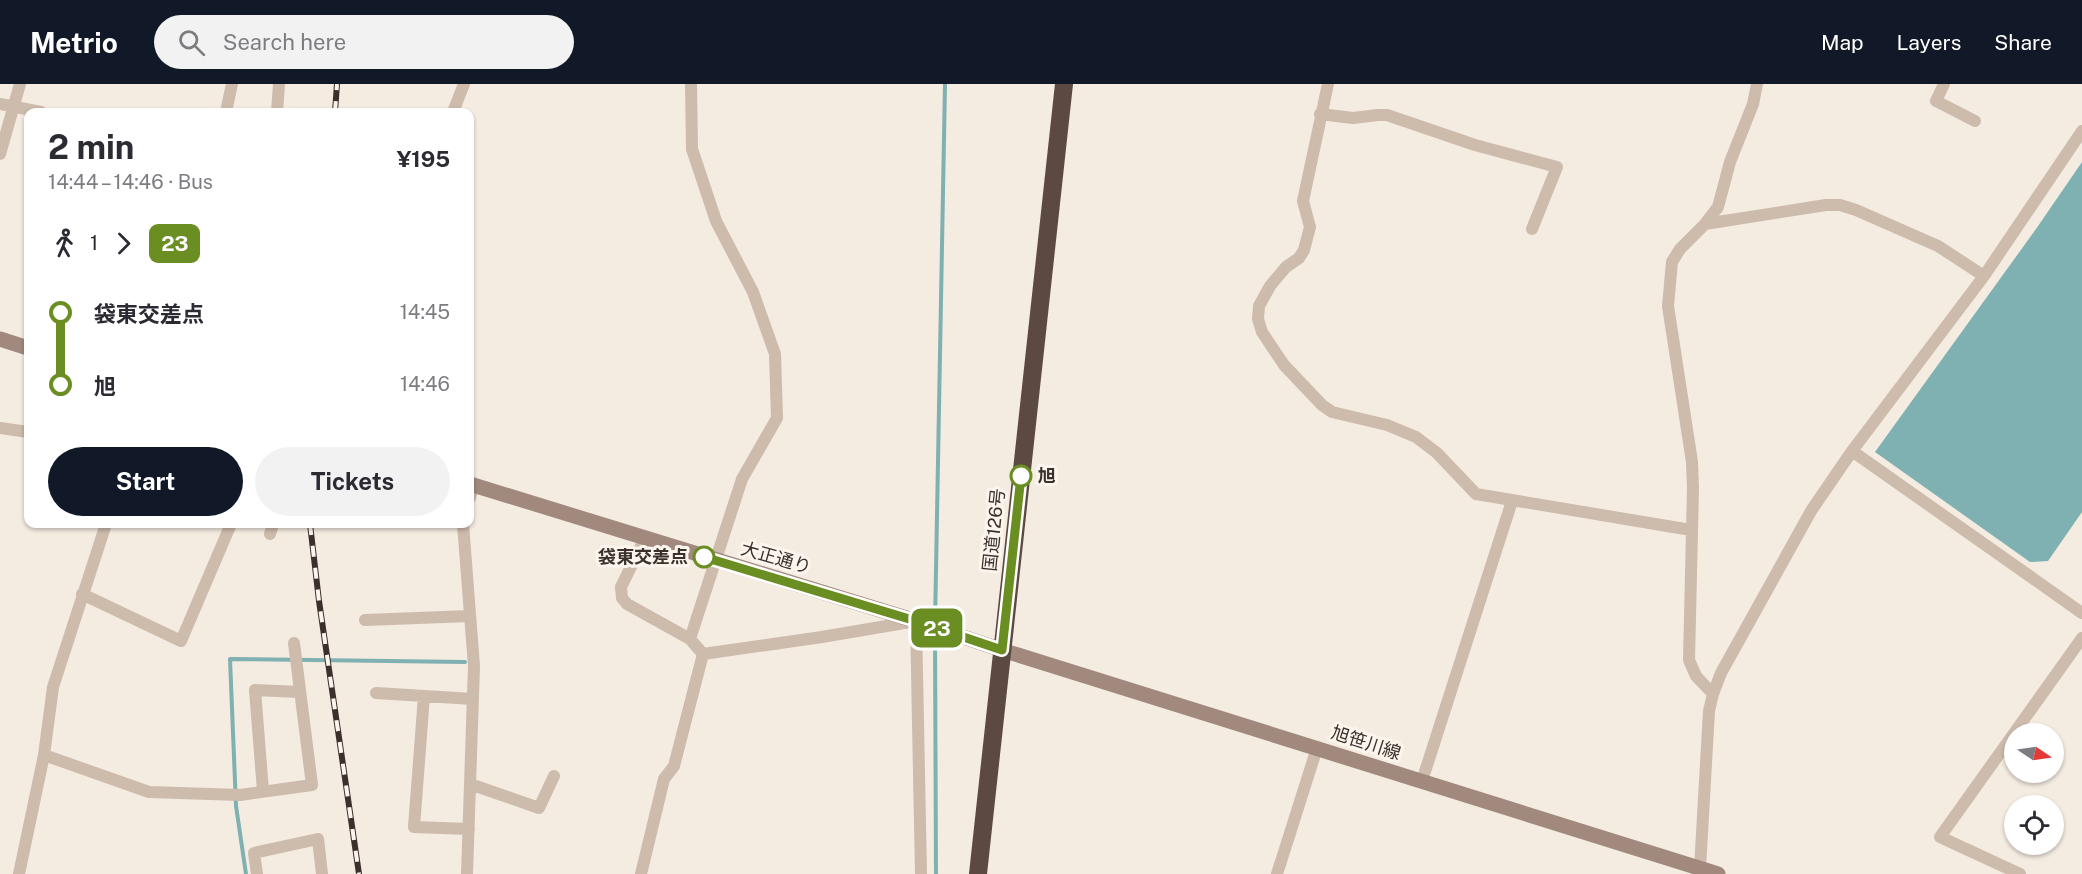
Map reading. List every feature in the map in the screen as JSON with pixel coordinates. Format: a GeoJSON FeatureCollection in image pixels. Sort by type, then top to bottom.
{"type":"FeatureCollection","features":[{"type":"Feature","properties":{"kind":"highway","name":"国道126号"},"geometry":{"type":"LineString","coordinates":[[978,874],[1065,84]]}},
{"type":"Feature","properties":{"kind":"main road"},"geometry":{"type":"LineString","coordinates":[[0,339],[24,347]]}},
{"type":"Feature","properties":{"kind":"main road","name":"大正通り"},"geometry":{"type":"LineString","coordinates":[[474,490],[645,538],[916,621],[1002,650]]}},
{"type":"Feature","properties":{"kind":"main road","name":"旭笹川線"},"geometry":{"type":"LineString","coordinates":[[1002,650],[1708,872]]}},
{"type":"Feature","properties":{"kind":"street"},"geometry":{"type":"LineString","coordinates":[[0,154],[20,84]]}},
{"type":"Feature","properties":{"kind":"street"},"geometry":{"type":"LineString","coordinates":[[227,108],[232,84]]}},
{"type":"Feature","properties":{"kind":"street"},"geometry":{"type":"LineString","coordinates":[[277,108],[279,84]]}},
{"type":"Feature","properties":{"kind":"street"},"geometry":{"type":"LineString","coordinates":[[455,108],[464,84]]}},
{"type":"Feature","properties":{"kind":"street"},"geometry":{"type":"LineString","coordinates":[[690,639],[742,479],[777,418],[775,354],[753,292],[716,221],[692,149],[691,84]]}},
{"type":"Feature","properties":{"kind":"street"},"geometry":{"type":"LineString","coordinates":[[1328,84],[1303,201],[1310,227],[1304,250],[1299,258],[1286,267],[1270,286],[1259,306],[1258,319],[1262,332],[1284,365],[1322,405],[1332,412],[1387,425],[1416,437],[1437,453],[1476,494],[1691,530]]}},
{"type":"Feature","properties":{"kind":"street"},"geometry":{"type":"LineString","coordinates":[[1713,694],[1696,676],[1689,660],[1694,488],[1668,306],[1672,262],[1680,249],[1705,224],[1721,201],[1730,162],[1754,104],[1757,84]]}},
{"type":"Feature","properties":{"kind":"street"},"geometry":{"type":"LineString","coordinates":[[1944,84],[1936,101],[1975,121]]}},
{"type":"Feature","properties":{"kind":"street"},"geometry":{"type":"LineString","coordinates":[[0,104],[24,109]]}},
{"type":"Feature","properties":{"kind":"street"},"geometry":{"type":"LineString","coordinates":[[1320,114],[1353,118],[1388,116],[1475,145],[1557,167],[1532,229]]}},
{"type":"Feature","properties":{"kind":"street"},"geometry":{"type":"LineString","coordinates":[[1708,872],[1709,711],[1721,673],[1811,511],[1852,451],[1984,276],[2082,131]]}},
{"type":"Feature","properties":{"kind":"street"},"geometry":{"type":"LineString","coordinates":[[1705,224],[1826,205],[1840,206],[1856,210],[1938,246],[1984,276]]}},
{"type":"Feature","properties":{"kind":"street"},"geometry":{"type":"LineString","coordinates":[[0,428],[24,431]]}},
{"type":"Feature","properties":{"kind":"street"},"geometry":{"type":"LineString","coordinates":[[1852,451],[2082,613]]}},
{"type":"Feature","properties":{"kind":"street"},"geometry":{"type":"LineString","coordinates":[[1422,781],[1512,501]]}},
{"type":"Feature","properties":{"kind":"street"},"geometry":{"type":"LineString","coordinates":[[20,874],[44,755],[53,687],[105,528]]}},
{"type":"Feature","properties":{"kind":"street"},"geometry":{"type":"LineString","coordinates":[[82,594],[181,641],[229,528]]}},
{"type":"Feature","properties":{"kind":"street"},"geometry":{"type":"LineString","coordinates":[[463,528],[474,666],[467,874]]}},
{"type":"Feature","properties":{"kind":"street"},"geometry":{"type":"LineString","coordinates":[[645,538],[621,587],[622,598],[627,604],[690,639],[703,654]]}},
{"type":"Feature","properties":{"kind":"street"},"geometry":{"type":"LineString","coordinates":[[365,620],[470,616]]}},
{"type":"Feature","properties":{"kind":"street"},"geometry":{"type":"LineString","coordinates":[[703,654],[916,621],[921,874]]}},
{"type":"Feature","properties":{"kind":"street"},"geometry":{"type":"LineString","coordinates":[[2020,874],[1940,837],[2082,638]]}},
{"type":"Feature","properties":{"kind":"street"},"geometry":{"type":"LineString","coordinates":[[44,755],[149,792],[240,795],[312,786],[294,643]]}},
{"type":"Feature","properties":{"kind":"street"},"geometry":{"type":"LineString","coordinates":[[641,874],[664,779],[674,766],[703,654]]}},
{"type":"Feature","properties":{"kind":"street"},"geometry":{"type":"LineString","coordinates":[[263,791],[255,690],[299,692]]}},
{"type":"Feature","properties":{"kind":"street"},"geometry":{"type":"LineString","coordinates":[[376,693],[473,699]]}},
{"type":"Feature","properties":{"kind":"street"},"geometry":{"type":"LineString","coordinates":[[424,696],[414,826],[469,829]]}},
{"type":"Feature","properties":{"kind":"street"},"geometry":{"type":"LineString","coordinates":[[1277,874],[1317,748]]}},
{"type":"Feature","properties":{"kind":"street"},"geometry":{"type":"LineString","coordinates":[[470,784],[539,808],[554,776]]}},
{"type":"Feature","properties":{"kind":"street"},"geometry":{"type":"LineString","coordinates":[[257,874],[254,853],[318,839],[322,874]]}},
{"type":"Feature","properties":{"kind":"water"},"geometry":{"type":"Polygon","coordinates":[[[2082,162],[2082,512],[2048,561],[2030,562],[1875,452],[2082,162]]]}},
{"type":"Feature","properties":{"kind":"waterway"},"geometry":{"type":"LineString","coordinates":[[935,624],[945,84]]}},
{"type":"Feature","properties":{"kind":"waterway"},"geometry":{"type":"LineString","coordinates":[[935,632],[936,874]]}},
{"type":"Feature","properties":{"kind":"waterway"},"geometry":{"type":"LineString","coordinates":[[246,874],[236,806],[230,659],[465,662]]}},
{"type":"Feature","properties":{"kind":"railway"},"geometry":{"type":"LineString","coordinates":[[335,108],[337,84]]}},
{"type":"Feature","properties":{"kind":"railway"},"geometry":{"type":"LineString","coordinates":[[310,528],[359,874]]}},
{"type":"Feature","properties":{"kind":"bus line","name":"23"},"geometry":{"type":"LineString","coordinates":[[704,557],[916,621],[1002,650],[1021,476]]}},
{"type":"Feature","properties":{"kind":"place","name":"旭"},"geometry":{"type":"Point","coordinates":[1021,476]}},
{"type":"Feature","properties":{"kind":"place","name":"袋東交差点"},"geometry":{"type":"Point","coordinates":[704,557]}}]}
